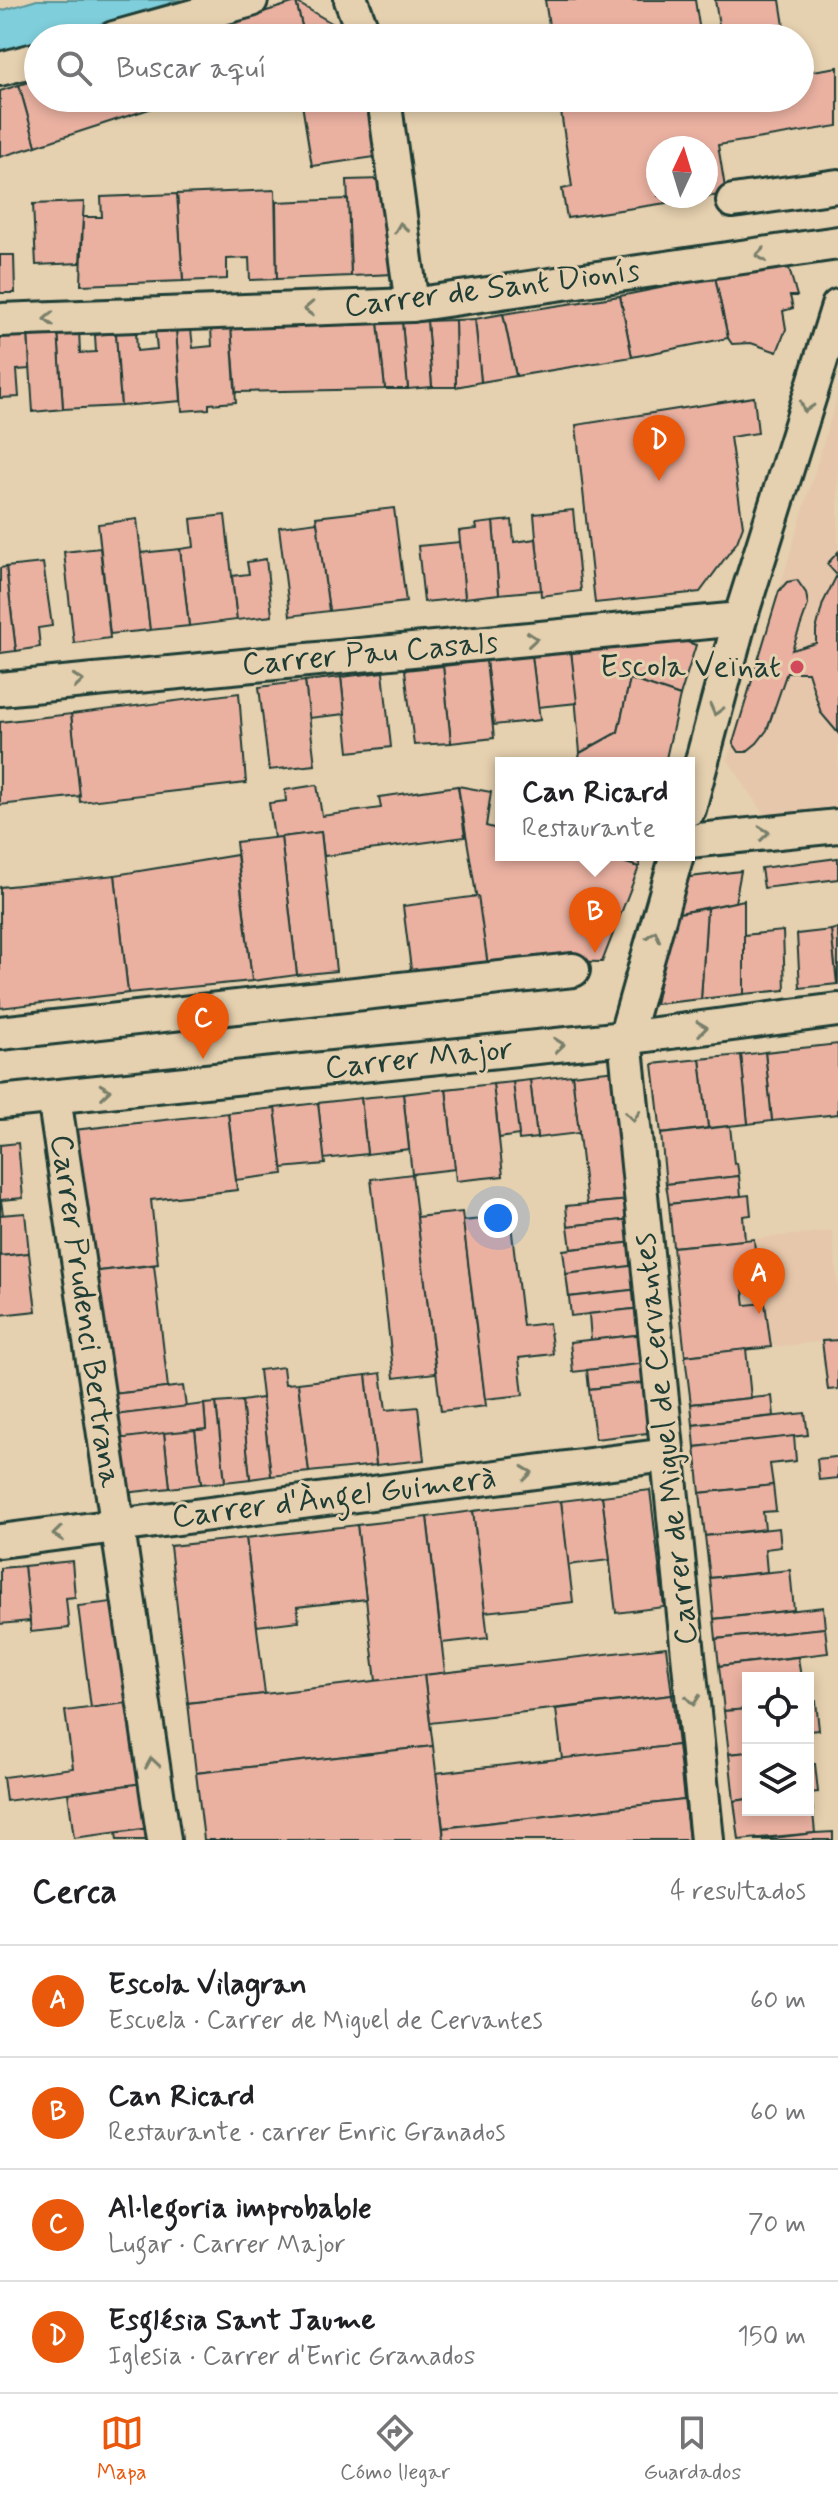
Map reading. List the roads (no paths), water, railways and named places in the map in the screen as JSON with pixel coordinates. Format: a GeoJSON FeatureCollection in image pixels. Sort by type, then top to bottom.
{"type":"FeatureCollection","features":[{"type":"Feature","properties":{"kind":"street"},"geometry":{"type":"LineString","coordinates":[[164,24],[251,0]]}},
{"type":"Feature","properties":{"kind":"street"},"geometry":{"type":"LineString","coordinates":[[351,0],[360,24]]}},
{"type":"Feature","properties":{"kind":"street"},"geometry":{"type":"LineString","coordinates":[[0,69],[24,63]]}},
{"type":"Feature","properties":{"kind":"street"},"geometry":{"type":"LineString","coordinates":[[386,112],[412,305]]}},
{"type":"Feature","properties":{"kind":"street"},"geometry":{"type":"LineString","coordinates":[[733,201],[838,186]]}},
{"type":"Feature","properties":{"kind":"street","name":"Carrer de Sant Dionís"},"geometry":{"type":"LineString","coordinates":[[0,320],[412,305],[838,243]]}},
{"type":"Feature","properties":{"kind":"street"},"geometry":{"type":"LineString","coordinates":[[695,787],[740,619],[838,306]]}},
{"type":"Feature","properties":{"kind":"street","name":"Carrer Pau Casals"},"geometry":{"type":"LineString","coordinates":[[0,689],[740,619]]}},
{"type":"Feature","properties":{"kind":"street"},"geometry":{"type":"LineString","coordinates":[[695,840],[838,826]]}},
{"type":"Feature","properties":{"kind":"street"},"geometry":{"type":"LineString","coordinates":[[625,1038],[675,861]]}},
{"type":"Feature","properties":{"kind":"street"},"geometry":{"type":"LineString","coordinates":[[0,1033],[573,970]]}},
{"type":"Feature","properties":{"kind":"street","name":"Carrer Major"},"geometry":{"type":"LineString","coordinates":[[0,1102],[625,1038],[838,1010]]}},
{"type":"Feature","properties":{"kind":"street","name":"Carrer de Miguel de Cervantes"},"geometry":{"type":"LineString","coordinates":[[625,1038],[707,1840]]}},
{"type":"Feature","properties":{"kind":"street","name":"Carrer Prudenci Bertrana"},"geometry":{"type":"LineString","coordinates":[[54,1097],[164,1840]]}},
{"type":"Feature","properties":{"kind":"street","name":"Carrer d'Àngel Guimerà"},"geometry":{"type":"LineString","coordinates":[[0,1541],[667,1455]]}},
{"type":"Feature","properties":{"kind":"water"},"geometry":{"type":"Polygon","coordinates":[[[37,0],[181,0],[100,24],[24,24],[24,47],[0,54],[0,11],[37,0]]]}},
{"type":"Feature","properties":{"kind":"place","name":"Església Sant Jaume"},"geometry":{"type":"Point","coordinates":[659,481]}},
{"type":"Feature","properties":{"kind":"place","name":"Escola Veïnat"},"geometry":{"type":"Point","coordinates":[797,667]}},
{"type":"Feature","properties":{"kind":"place","name":"Can Ricard"},"geometry":{"type":"Point","coordinates":[595,953]}},
{"type":"Feature","properties":{"kind":"place","name":"Al·legoria improbable"},"geometry":{"type":"Point","coordinates":[203,1059]}},
{"type":"Feature","properties":{"kind":"place","name":"Escola Vilagran"},"geometry":{"type":"Point","coordinates":[759,1314]}}]}
